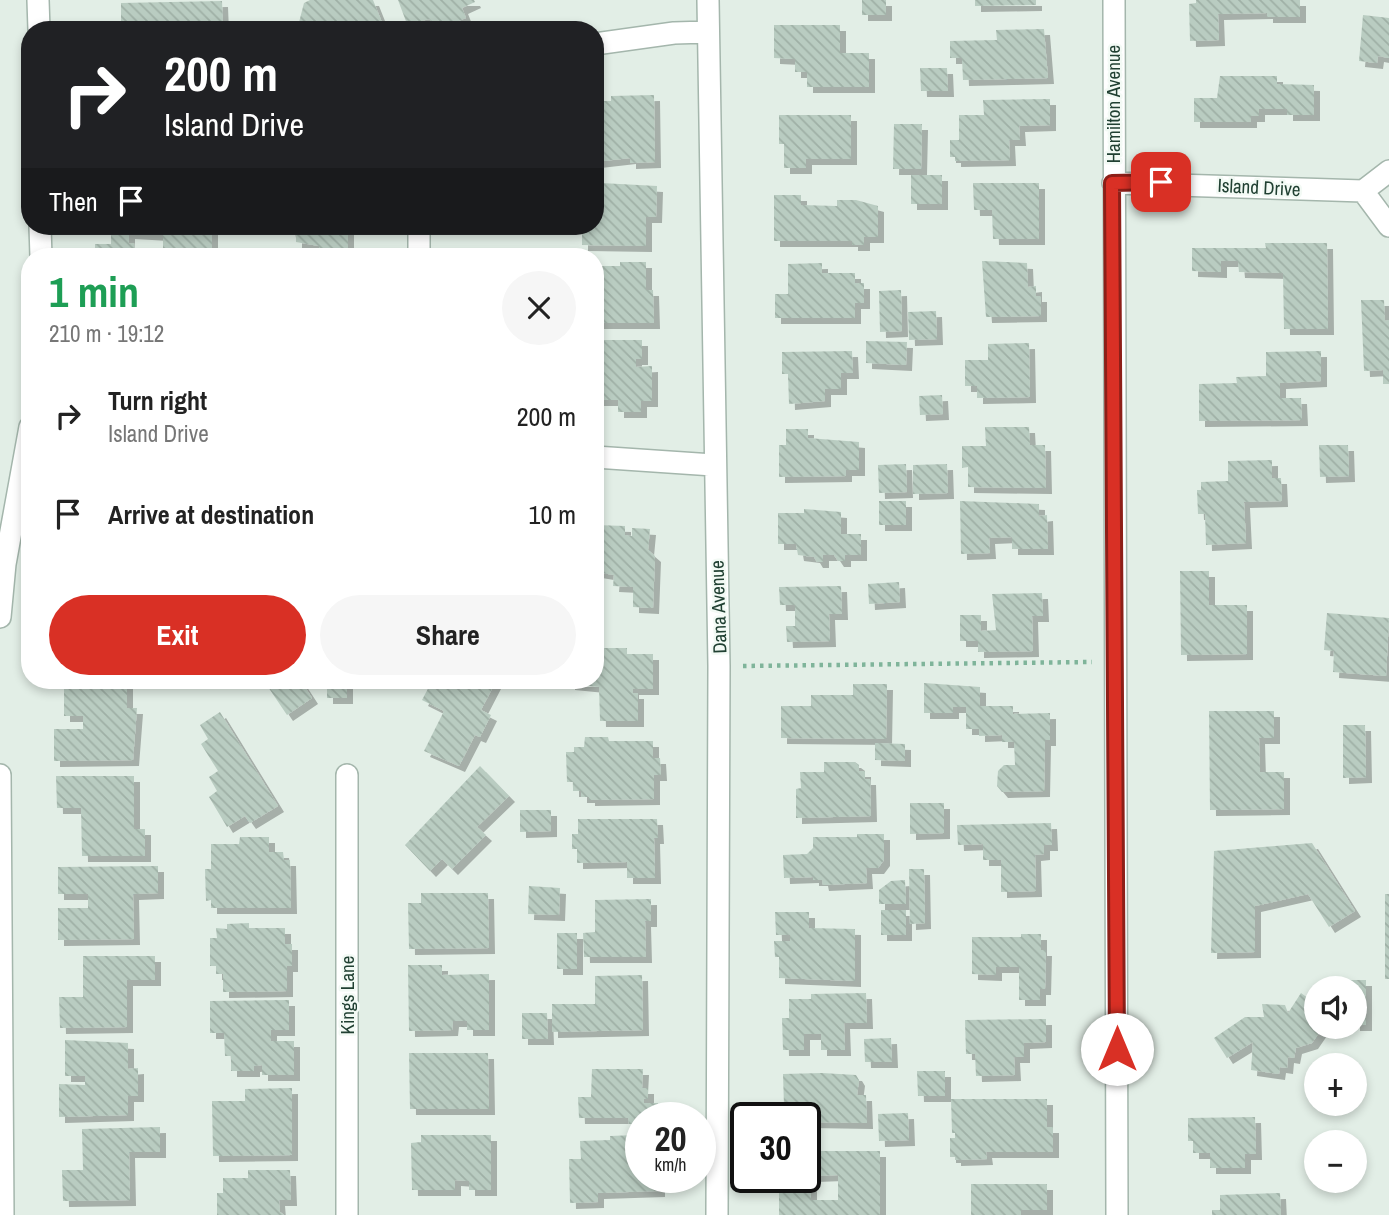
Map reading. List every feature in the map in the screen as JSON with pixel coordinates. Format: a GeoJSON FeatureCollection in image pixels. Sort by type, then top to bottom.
{"type":"FeatureCollection","features":[{"type":"Feature","properties":{"kind":"street"},"geometry":{"type":"LineString","coordinates":[[38,0],[39,21]]}},
{"type":"Feature","properties":{"kind":"street","name":"Dana Avenue"},"geometry":{"type":"LineString","coordinates":[[708,0],[713,465],[719,666],[717,1215]]}},
{"type":"Feature","properties":{"kind":"street","name":"Hamilton Avenue"},"geometry":{"type":"LineString","coordinates":[[1114,0],[1112,183],[1117,662],[1117,1215]]}},
{"type":"Feature","properties":{"kind":"street"},"geometry":{"type":"LineString","coordinates":[[604,43],[674,33],[707,32]]}},
{"type":"Feature","properties":{"kind":"street"},"geometry":{"type":"LineString","coordinates":[[1389,171],[1363,191],[1389,226]]}},
{"type":"Feature","properties":{"kind":"street","name":"Island Drive"},"geometry":{"type":"LineString","coordinates":[[1112,183],[1363,191]]}},
{"type":"Feature","properties":{"kind":"street"},"geometry":{"type":"LineString","coordinates":[[604,458],[713,465]]}},
{"type":"Feature","properties":{"kind":"street"},"geometry":{"type":"LineString","coordinates":[[0,617],[5,564],[21,476]]}},
{"type":"Feature","properties":{"kind":"street"},"geometry":{"type":"LineString","coordinates":[[0,775],[3,1215]]}},
{"type":"Feature","properties":{"kind":"street","name":"Kings Lane"},"geometry":{"type":"LineString","coordinates":[[347,775],[347,1215]]}},
{"type":"Feature","properties":{"kind":"path"},"geometry":{"type":"LineString","coordinates":[[719,666],[1117,662]]}},
{"type":"Feature","properties":{"kind":"building"},"geometry":{"type":"Polygon","coordinates":[[[310,0],[373,0],[381,21],[299,21],[304,3],[310,0]]]}},
{"type":"Feature","properties":{"kind":"building"},"geometry":{"type":"Polygon","coordinates":[[[398,0],[475,2],[462,8],[466,18],[458,21],[406,21],[398,0]]]}},
{"type":"Feature","properties":{"kind":"building"},"geometry":{"type":"Polygon","coordinates":[[[862,0],[886,0],[886,15],[862,15],[862,0]]]}},
{"type":"Feature","properties":{"kind":"building"},"geometry":{"type":"Polygon","coordinates":[[[975,0],[1036,0],[1036,5],[975,6],[975,0]]]}},
{"type":"Feature","properties":{"kind":"building"},"geometry":{"type":"Polygon","coordinates":[[[1196,0],[1300,0],[1300,17],[1267,17],[1267,13],[1218,14],[1219,40],[1190,41],[1189,4],[1196,3],[1196,0]]]}},
{"type":"Feature","properties":{"kind":"building"},"geometry":{"type":"Polygon","coordinates":[[[222,1],[223,21],[121,21],[121,3],[222,1]]]}},
{"type":"Feature","properties":{"kind":"building"},"geometry":{"type":"Polygon","coordinates":[[[1363,15],[1389,18],[1389,58],[1378,56],[1377,63],[1359,61],[1363,15]]]}},
{"type":"Feature","properties":{"kind":"building"},"geometry":{"type":"Polygon","coordinates":[[[774,25],[840,25],[840,53],[869,53],[869,87],[807,87],[807,72],[795,72],[795,59],[774,58],[774,25]]]}},
{"type":"Feature","properties":{"kind":"building"},"geometry":{"type":"Polygon","coordinates":[[[1044,29],[1048,78],[963,80],[962,58],[950,58],[950,41],[997,40],[996,30],[1044,29]]]}},
{"type":"Feature","properties":{"kind":"building"},"geometry":{"type":"Polygon","coordinates":[[[920,68],[947,68],[948,91],[921,91],[920,68]]]}},
{"type":"Feature","properties":{"kind":"building"},"geometry":{"type":"Polygon","coordinates":[[[1220,76],[1277,76],[1277,84],[1314,85],[1314,115],[1287,115],[1287,109],[1259,109],[1259,116],[1251,116],[1251,122],[1194,122],[1194,98],[1217,98],[1220,76]]]}},
{"type":"Feature","properties":{"kind":"building"},"geometry":{"type":"Polygon","coordinates":[[[654,95],[655,162],[630,163],[630,158],[604,161],[604,101],[611,101],[611,96],[654,95]]]}},
{"type":"Feature","properties":{"kind":"building"},"geometry":{"type":"Polygon","coordinates":[[[1050,99],[1050,125],[1019,126],[1020,140],[1009,140],[1010,160],[955,161],[955,157],[950,157],[950,140],[959,140],[959,115],[984,115],[983,100],[1050,99]]]}},
{"type":"Feature","properties":{"kind":"building"},"geometry":{"type":"Polygon","coordinates":[[[779,115],[851,115],[851,159],[806,159],[806,168],[784,168],[784,144],[779,144],[779,115]]]}},
{"type":"Feature","properties":{"kind":"building"},"geometry":{"type":"Polygon","coordinates":[[[894,124],[922,124],[921,169],[893,169],[894,124]]]}},
{"type":"Feature","properties":{"kind":"building"},"geometry":{"type":"Polygon","coordinates":[[[911,175],[942,175],[942,204],[911,204],[911,175]]]}},
{"type":"Feature","properties":{"kind":"building"},"geometry":{"type":"Polygon","coordinates":[[[604,183],[657,186],[656,217],[646,217],[646,246],[582,245],[582,235],[604,235],[604,183]]]}},
{"type":"Feature","properties":{"kind":"building"},"geometry":{"type":"Polygon","coordinates":[[[973,183],[1039,183],[1039,239],[993,239],[992,210],[974,210],[973,183]]]}},
{"type":"Feature","properties":{"kind":"building"},"geometry":{"type":"Polygon","coordinates":[[[774,195],[801,195],[801,205],[837,206],[837,200],[856,200],[878,206],[878,237],[864,237],[864,245],[852,245],[852,241],[774,241],[774,195]]]}},
{"type":"Feature","properties":{"kind":"building"},"geometry":{"type":"Polygon","coordinates":[[[111,235],[129,235],[129,244],[134,243],[134,248],[95,248],[95,244],[111,244],[111,235]]]}},
{"type":"Feature","properties":{"kind":"building"},"geometry":{"type":"Polygon","coordinates":[[[163,235],[212,235],[212,248],[163,248],[163,235]]]}},
{"type":"Feature","properties":{"kind":"building"},"geometry":{"type":"Polygon","coordinates":[[[296,235],[348,235],[348,248],[319,248],[296,242],[296,235]]]}},
{"type":"Feature","properties":{"kind":"building"},"geometry":{"type":"Polygon","coordinates":[[[1265,243],[1327,243],[1328,329],[1284,329],[1283,273],[1239,272],[1238,261],[1221,261],[1221,272],[1192,271],[1192,248],[1266,248],[1265,243]]]}},
{"type":"Feature","properties":{"kind":"building"},"geometry":{"type":"Polygon","coordinates":[[[982,261],[1027,263],[1028,287],[1036,286],[1036,296],[1041,296],[1041,316],[986,317],[982,261]]]}},
{"type":"Feature","properties":{"kind":"building"},"geometry":{"type":"Polygon","coordinates":[[[620,262],[646,262],[646,290],[653,290],[654,323],[604,323],[604,266],[620,266],[620,262]]]}},
{"type":"Feature","properties":{"kind":"building"},"geometry":{"type":"Polygon","coordinates":[[[822,263],[822,273],[855,273],[855,283],[864,283],[864,303],[855,303],[855,318],[775,318],[775,294],[788,294],[788,264],[822,263]]]}},
{"type":"Feature","properties":{"kind":"building"},"geometry":{"type":"Polygon","coordinates":[[[901,290],[902,331],[880,332],[879,291],[901,290]]]}},
{"type":"Feature","properties":{"kind":"building"},"geometry":{"type":"Polygon","coordinates":[[[1361,300],[1384,300],[1385,321],[1389,320],[1389,384],[1383,384],[1383,370],[1364,371],[1361,300]]]}},
{"type":"Feature","properties":{"kind":"building"},"geometry":{"type":"Polygon","coordinates":[[[936,311],[937,339],[909,340],[908,312],[936,311]]]}},
{"type":"Feature","properties":{"kind":"building"},"geometry":{"type":"Polygon","coordinates":[[[604,340],[642,340],[642,359],[636,359],[636,367],[652,366],[652,401],[641,401],[641,412],[618,412],[618,400],[604,400],[604,340]]]}},
{"type":"Feature","properties":{"kind":"building"},"geometry":{"type":"Polygon","coordinates":[[[866,341],[907,342],[906,365],[866,363],[866,341]]]}},
{"type":"Feature","properties":{"kind":"building"},"geometry":{"type":"Polygon","coordinates":[[[1029,343],[1030,397],[977,398],[977,386],[965,386],[965,360],[988,360],[988,344],[1029,343]]]}},
{"type":"Feature","properties":{"kind":"building"},"geometry":{"type":"Polygon","coordinates":[[[852,351],[853,373],[841,373],[841,389],[825,389],[825,401],[789,404],[788,374],[782,374],[782,352],[852,351]]]}},
{"type":"Feature","properties":{"kind":"building"},"geometry":{"type":"Polygon","coordinates":[[[1321,351],[1321,381],[1280,383],[1280,398],[1301,398],[1302,420],[1199,421],[1199,384],[1237,383],[1236,377],[1266,376],[1266,352],[1321,351]]]}},
{"type":"Feature","properties":{"kind":"building"},"geometry":{"type":"Polygon","coordinates":[[[942,395],[943,414],[920,415],[919,396],[942,395]]]}},
{"type":"Feature","properties":{"kind":"building"},"geometry":{"type":"Polygon","coordinates":[[[985,427],[1029,427],[1030,445],[1045,445],[1046,488],[968,487],[968,467],[962,468],[962,446],[986,446],[985,427]]]}},
{"type":"Feature","properties":{"kind":"building"},"geometry":{"type":"Polygon","coordinates":[[[786,429],[808,429],[808,438],[859,442],[859,470],[846,470],[846,476],[779,477],[779,445],[786,445],[786,429]]]}},
{"type":"Feature","properties":{"kind":"building"},"geometry":{"type":"Polygon","coordinates":[[[1319,445],[1348,445],[1349,476],[1320,477],[1319,445]]]}},
{"type":"Feature","properties":{"kind":"building"},"geometry":{"type":"Polygon","coordinates":[[[1272,460],[1272,478],[1281,478],[1282,501],[1244,502],[1246,543],[1206,545],[1205,514],[1198,514],[1197,490],[1201,490],[1201,482],[1228,481],[1228,461],[1272,460]]]}},
{"type":"Feature","properties":{"kind":"building"},"geometry":{"type":"Polygon","coordinates":[[[906,464],[907,492],[879,493],[878,465],[906,464]]]}},
{"type":"Feature","properties":{"kind":"building"},"geometry":{"type":"Polygon","coordinates":[[[947,464],[948,493],[913,494],[913,465],[947,464]]]}},
{"type":"Feature","properties":{"kind":"building"},"geometry":{"type":"Polygon","coordinates":[[[879,501],[906,501],[906,525],[879,525],[879,501]]]}},
{"type":"Feature","properties":{"kind":"building"},"geometry":{"type":"Polygon","coordinates":[[[960,501],[1039,504],[1039,516],[1047,515],[1048,549],[1012,549],[1012,537],[989,538],[990,553],[961,554],[960,501]]]}},
{"type":"Feature","properties":{"kind":"building"},"geometry":{"type":"Polygon","coordinates":[[[804,509],[841,512],[841,534],[861,534],[861,555],[845,555],[845,561],[838,561],[834,555],[823,555],[823,562],[817,562],[814,557],[798,555],[796,544],[778,544],[778,513],[804,513],[804,509]]]}},
{"type":"Feature","properties":{"kind":"building"},"geometry":{"type":"Polygon","coordinates":[[[604,525],[625,526],[625,535],[632,536],[632,528],[650,529],[648,550],[655,556],[653,608],[633,607],[633,587],[613,586],[614,575],[604,573],[604,525]]]}},
{"type":"Feature","properties":{"kind":"building"},"geometry":{"type":"Polygon","coordinates":[[[1180,571],[1209,571],[1209,605],[1247,605],[1247,654],[1181,655],[1180,571]]]}},
{"type":"Feature","properties":{"kind":"building"},"geometry":{"type":"Polygon","coordinates":[[[899,582],[900,602],[869,604],[868,584],[899,582]]]}},
{"type":"Feature","properties":{"kind":"building"},"geometry":{"type":"Polygon","coordinates":[[[841,586],[842,614],[829,614],[830,641],[787,642],[786,626],[795,626],[795,605],[780,605],[779,587],[841,586]]]}},
{"type":"Feature","properties":{"kind":"building"},"geometry":{"type":"Polygon","coordinates":[[[1042,593],[1043,616],[1032,616],[1033,651],[978,652],[978,641],[960,641],[960,615],[981,615],[981,631],[996,630],[992,594],[1042,593]]]}},
{"type":"Feature","properties":{"kind":"building"},"geometry":{"type":"Polygon","coordinates":[[[1327,613],[1389,618],[1386,676],[1333,672],[1334,651],[1324,650],[1327,613]]]}},
{"type":"Feature","properties":{"kind":"building"},"geometry":{"type":"Polygon","coordinates":[[[604,648],[627,648],[627,654],[653,654],[653,689],[633,689],[633,693],[638,693],[638,721],[600,721],[599,689],[604,689],[604,648]]]}},
{"type":"Feature","properties":{"kind":"building"},"geometry":{"type":"Polygon","coordinates":[[[924,683],[980,687],[980,706],[1013,706],[1013,714],[1050,713],[1050,740],[1045,740],[1044,791],[1002,792],[997,786],[998,771],[1004,765],[1015,765],[1014,742],[1002,742],[1002,735],[979,736],[979,729],[966,729],[966,707],[953,707],[953,713],[924,713],[924,683]]]}},
{"type":"Feature","properties":{"kind":"building"},"geometry":{"type":"Polygon","coordinates":[[[853,684],[887,684],[886,739],[781,738],[781,706],[811,706],[811,695],[853,695],[853,684]]]}},
{"type":"Feature","properties":{"kind":"building"},"geometry":{"type":"Polygon","coordinates":[[[64,689],[127,689],[127,708],[137,708],[133,760],[54,761],[54,729],[83,729],[83,716],[64,716],[64,689]]]}},
{"type":"Feature","properties":{"kind":"building"},"geometry":{"type":"Polygon","coordinates":[[[269,689],[306,689],[312,698],[287,715],[269,689]]]}},
{"type":"Feature","properties":{"kind":"building"},"geometry":{"type":"Polygon","coordinates":[[[327,689],[347,689],[347,698],[327,698],[327,689]]]}},
{"type":"Feature","properties":{"kind":"building"},"geometry":{"type":"Polygon","coordinates":[[[428,689],[492,689],[481,710],[491,715],[480,737],[475,735],[459,766],[424,751],[444,711],[422,700],[428,689]]]}},
{"type":"Feature","properties":{"kind":"building"},"geometry":{"type":"Polygon","coordinates":[[[1209,711],[1274,711],[1274,738],[1259,738],[1260,772],[1284,772],[1284,809],[1210,810],[1209,711]]]}},
{"type":"Feature","properties":{"kind":"building"},"geometry":{"type":"Polygon","coordinates":[[[220,712],[278,806],[250,823],[245,816],[227,827],[209,797],[217,791],[209,777],[218,771],[201,744],[208,739],[200,725],[220,712]]]}},
{"type":"Feature","properties":{"kind":"building"},"geometry":{"type":"Polygon","coordinates":[[[1343,725],[1365,725],[1366,777],[1343,778],[1343,725]]]}},
{"type":"Feature","properties":{"kind":"building"},"geometry":{"type":"Polygon","coordinates":[[[585,737],[608,737],[609,741],[653,741],[653,758],[660,758],[661,775],[654,775],[654,799],[589,800],[589,797],[581,797],[581,791],[573,791],[573,782],[567,782],[566,752],[574,752],[574,747],[584,747],[585,737]]]}},
{"type":"Feature","properties":{"kind":"building"},"geometry":{"type":"Polygon","coordinates":[[[875,743],[905,744],[905,761],[875,760],[875,743]]]}},
{"type":"Feature","properties":{"kind":"building"},"geometry":{"type":"Polygon","coordinates":[[[824,762],[855,762],[859,765],[859,771],[865,771],[865,779],[870,779],[871,816],[796,818],[796,789],[801,788],[800,772],[824,772],[824,762]]]}},
{"type":"Feature","properties":{"kind":"building"},"geometry":{"type":"Polygon","coordinates":[[[480,766],[509,796],[477,827],[486,835],[452,869],[442,859],[430,871],[405,845],[480,766]]]}},
{"type":"Feature","properties":{"kind":"building"},"geometry":{"type":"Polygon","coordinates":[[[56,776],[134,776],[134,829],[145,829],[145,856],[82,856],[81,808],[57,808],[56,776]]]}},
{"type":"Feature","properties":{"kind":"building"},"geometry":{"type":"Polygon","coordinates":[[[910,803],[944,803],[944,833],[910,834],[910,803]]]}},
{"type":"Feature","properties":{"kind":"building"},"geometry":{"type":"Polygon","coordinates":[[[520,810],[551,810],[551,831],[520,832],[520,810]]]}},
{"type":"Feature","properties":{"kind":"building"},"geometry":{"type":"Polygon","coordinates":[[[578,819],[657,819],[658,838],[654,838],[655,878],[627,878],[627,862],[577,863],[577,849],[572,849],[572,834],[578,834],[578,819]]]}},
{"type":"Feature","properties":{"kind":"building"},"geometry":{"type":"Polygon","coordinates":[[[1051,823],[1052,845],[1044,845],[1044,854],[1035,855],[1036,891],[1001,892],[1001,860],[983,860],[983,844],[958,845],[957,825],[1051,823]]]}},
{"type":"Feature","properties":{"kind":"building"},"geometry":{"type":"Polygon","coordinates":[[[857,834],[884,834],[884,860],[878,868],[866,868],[867,883],[823,885],[822,880],[813,880],[813,877],[784,878],[783,855],[807,854],[813,848],[813,837],[857,837],[857,834]]]}},
{"type":"Feature","properties":{"kind":"building"},"geometry":{"type":"Polygon","coordinates":[[[240,837],[269,837],[269,852],[283,852],[284,860],[290,860],[291,908],[211,908],[211,900],[206,901],[205,869],[211,869],[211,844],[239,844],[240,837]]]}},
{"type":"Feature","properties":{"kind":"building"},"geometry":{"type":"Polygon","coordinates":[[[1312,843],[1355,911],[1329,927],[1308,894],[1255,906],[1255,952],[1211,953],[1214,851],[1312,843]]]}},
{"type":"Feature","properties":{"kind":"building"},"geometry":{"type":"Polygon","coordinates":[[[158,866],[158,893],[133,894],[134,939],[58,940],[58,908],[88,908],[88,894],[58,894],[58,867],[158,866]]]}},
{"type":"Feature","properties":{"kind":"building"},"geometry":{"type":"Polygon","coordinates":[[[909,869],[924,869],[925,923],[910,924],[909,869]]]}},
{"type":"Feature","properties":{"kind":"building"},"geometry":{"type":"Polygon","coordinates":[[[905,880],[906,904],[879,904],[879,890],[891,881],[905,880]]]}},
{"type":"Feature","properties":{"kind":"building"},"geometry":{"type":"Polygon","coordinates":[[[529,886],[560,888],[559,915],[528,914],[529,886]]]}},
{"type":"Feature","properties":{"kind":"building"},"geometry":{"type":"Polygon","coordinates":[[[421,893],[488,893],[489,948],[409,949],[408,903],[421,903],[421,893]]]}},
{"type":"Feature","properties":{"kind":"building"},"geometry":{"type":"Polygon","coordinates":[[[1385,894],[1389,894],[1389,979],[1385,979],[1385,894]]]}},
{"type":"Feature","properties":{"kind":"building"},"geometry":{"type":"Polygon","coordinates":[[[651,899],[651,921],[645,921],[646,957],[584,957],[583,933],[595,932],[595,900],[651,899]]]}},
{"type":"Feature","properties":{"kind":"building"},"geometry":{"type":"Polygon","coordinates":[[[881,910],[906,910],[906,935],[881,935],[881,910]]]}},
{"type":"Feature","properties":{"kind":"building"},"geometry":{"type":"Polygon","coordinates":[[[775,912],[809,912],[809,928],[855,929],[855,981],[779,978],[779,957],[775,957],[774,941],[790,941],[790,935],[776,935],[775,912]]]}},
{"type":"Feature","properties":{"kind":"building"},"geometry":{"type":"Polygon","coordinates":[[[249,923],[249,928],[285,928],[285,944],[292,944],[292,966],[287,966],[287,991],[223,992],[223,974],[216,974],[216,966],[210,966],[210,938],[217,938],[216,928],[227,929],[227,924],[249,923]]]}},
{"type":"Feature","properties":{"kind":"building"},"geometry":{"type":"Polygon","coordinates":[[[557,933],[577,933],[577,969],[557,969],[557,933]]]}},
{"type":"Feature","properties":{"kind":"building"},"geometry":{"type":"Polygon","coordinates":[[[1021,934],[1041,934],[1041,950],[1046,950],[1045,989],[1040,989],[1040,1000],[1019,1000],[1019,967],[996,967],[996,975],[972,974],[972,937],[1021,937],[1021,934]]]}},
{"type":"Feature","properties":{"kind":"building"},"geometry":{"type":"Polygon","coordinates":[[[83,956],[155,956],[155,980],[127,980],[127,1027],[60,1028],[59,997],[83,997],[83,956]]]}},
{"type":"Feature","properties":{"kind":"building"},"geometry":{"type":"Polygon","coordinates":[[[408,965],[442,965],[442,975],[489,974],[489,1030],[467,1030],[467,1021],[453,1021],[452,1030],[409,1031],[408,965]]]}},
{"type":"Feature","properties":{"kind":"building"},"geometry":{"type":"Polygon","coordinates":[[[642,975],[643,1030],[552,1032],[552,1004],[595,1004],[595,976],[642,975]]]}},
{"type":"Feature","properties":{"kind":"building"},"geometry":{"type":"Polygon","coordinates":[[[866,993],[867,1023],[844,1023],[845,1050],[821,1050],[821,1034],[804,1034],[804,1050],[783,1050],[782,1018],[789,1018],[789,999],[811,999],[811,994],[866,993]]]}},
{"type":"Feature","properties":{"kind":"building"},"geometry":{"type":"Polygon","coordinates":[[[1301,993],[1304,995],[1304,1039],[1315,1039],[1312,1043],[1296,1048],[1294,1058],[1288,1057],[1287,1068],[1280,1067],[1279,1074],[1251,1070],[1253,1042],[1227,1058],[1214,1038],[1245,1017],[1264,1017],[1262,1004],[1285,1005],[1288,1013],[1301,993]]]}},
{"type":"Feature","properties":{"kind":"building"},"geometry":{"type":"Polygon","coordinates":[[[289,1000],[289,1030],[271,1030],[271,1041],[294,1041],[294,1075],[262,1075],[262,1065],[254,1066],[254,1071],[231,1071],[231,1056],[225,1056],[224,1033],[210,1033],[210,1001],[289,1000]]]}},
{"type":"Feature","properties":{"kind":"building"},"geometry":{"type":"Polygon","coordinates":[[[522,1013],[547,1013],[548,1039],[522,1039],[522,1013]]]}},
{"type":"Feature","properties":{"kind":"building"},"geometry":{"type":"Polygon","coordinates":[[[1046,1019],[1046,1042],[1024,1043],[1024,1057],[1014,1057],[1015,1075],[976,1076],[975,1054],[966,1054],[965,1020],[1046,1019]]]}},
{"type":"Feature","properties":{"kind":"building"},"geometry":{"type":"Polygon","coordinates":[[[891,1038],[892,1062],[865,1062],[864,1039],[891,1038]]]}},
{"type":"Feature","properties":{"kind":"building"},"geometry":{"type":"Polygon","coordinates":[[[65,1040],[128,1043],[128,1069],[138,1068],[138,1096],[128,1096],[128,1115],[59,1117],[59,1084],[85,1085],[85,1076],[65,1076],[65,1040]]]}},
{"type":"Feature","properties":{"kind":"building"},"geometry":{"type":"Polygon","coordinates":[[[409,1053],[488,1053],[489,1109],[410,1109],[409,1053]]]}},
{"type":"Feature","properties":{"kind":"building"},"geometry":{"type":"Polygon","coordinates":[[[592,1069],[643,1069],[642,1088],[648,1088],[648,1099],[644,1099],[644,1102],[625,1102],[625,1118],[579,1118],[578,1097],[591,1097],[592,1069]]]}},
{"type":"Feature","properties":{"kind":"building"},"geometry":{"type":"Polygon","coordinates":[[[917,1071],[945,1071],[945,1096],[918,1096],[917,1071]]]}},
{"type":"Feature","properties":{"kind":"building"},"geometry":{"type":"Polygon","coordinates":[[[783,1074],[856,1075],[859,1080],[857,1095],[866,1095],[867,1123],[821,1122],[821,1102],[784,1102],[783,1074]]]}},
{"type":"Feature","properties":{"kind":"building"},"geometry":{"type":"Polygon","coordinates":[[[292,1088],[292,1155],[213,1156],[212,1101],[245,1101],[245,1089],[292,1088]]]}},
{"type":"Feature","properties":{"kind":"building"},"geometry":{"type":"Polygon","coordinates":[[[951,1099],[1047,1099],[1047,1127],[1053,1127],[1053,1152],[986,1152],[987,1159],[955,1160],[955,1157],[950,1157],[950,1138],[955,1138],[955,1133],[952,1133],[951,1099]]]}},
{"type":"Feature","properties":{"kind":"building"},"geometry":{"type":"Polygon","coordinates":[[[908,1113],[909,1140],[879,1141],[878,1114],[908,1113]]]}},
{"type":"Feature","properties":{"kind":"building"},"geometry":{"type":"Polygon","coordinates":[[[1255,1117],[1256,1154],[1245,1154],[1245,1168],[1210,1168],[1210,1153],[1193,1153],[1193,1141],[1188,1141],[1188,1118],[1255,1117]]]}},
{"type":"Feature","properties":{"kind":"building"},"geometry":{"type":"Polygon","coordinates":[[[160,1127],[160,1152],[129,1152],[130,1200],[63,1201],[62,1170],[83,1170],[82,1129],[160,1127]]]}},
{"type":"Feature","properties":{"kind":"building"},"geometry":{"type":"Polygon","coordinates":[[[421,1135],[491,1135],[491,1190],[469,1190],[469,1181],[455,1180],[455,1190],[412,1190],[411,1143],[421,1142],[421,1135]]]}},
{"type":"Feature","properties":{"kind":"building"},"geometry":{"type":"Polygon","coordinates":[[[625,1135],[625,1192],[598,1193],[598,1202],[570,1203],[569,1159],[581,1159],[580,1141],[610,1140],[610,1136],[625,1135]]]}},
{"type":"Feature","properties":{"kind":"building"},"geometry":{"type":"Polygon","coordinates":[[[821,1151],[880,1151],[880,1215],[779,1215],[779,1193],[811,1193],[811,1200],[838,1200],[838,1175],[821,1176],[821,1151]]]}},
{"type":"Feature","properties":{"kind":"building"},"geometry":{"type":"Polygon","coordinates":[[[248,1170],[290,1170],[291,1200],[279,1200],[280,1212],[284,1215],[217,1215],[217,1193],[223,1193],[223,1178],[248,1178],[248,1170]]]}},
{"type":"Feature","properties":{"kind":"building"},"geometry":{"type":"Polygon","coordinates":[[[971,1184],[1047,1184],[1047,1210],[1021,1210],[1021,1215],[971,1215],[971,1184]]]}},
{"type":"Feature","properties":{"kind":"building"},"geometry":{"type":"Polygon","coordinates":[[[1280,1193],[1281,1215],[1212,1215],[1212,1210],[1220,1210],[1220,1195],[1280,1193]]]}},
{"type":"Feature","properties":{"kind":"route"},"geometry":{"type":"LineString","coordinates":[[1117,1049],[1117,662],[1112,183],[1161,182]]}}]}
